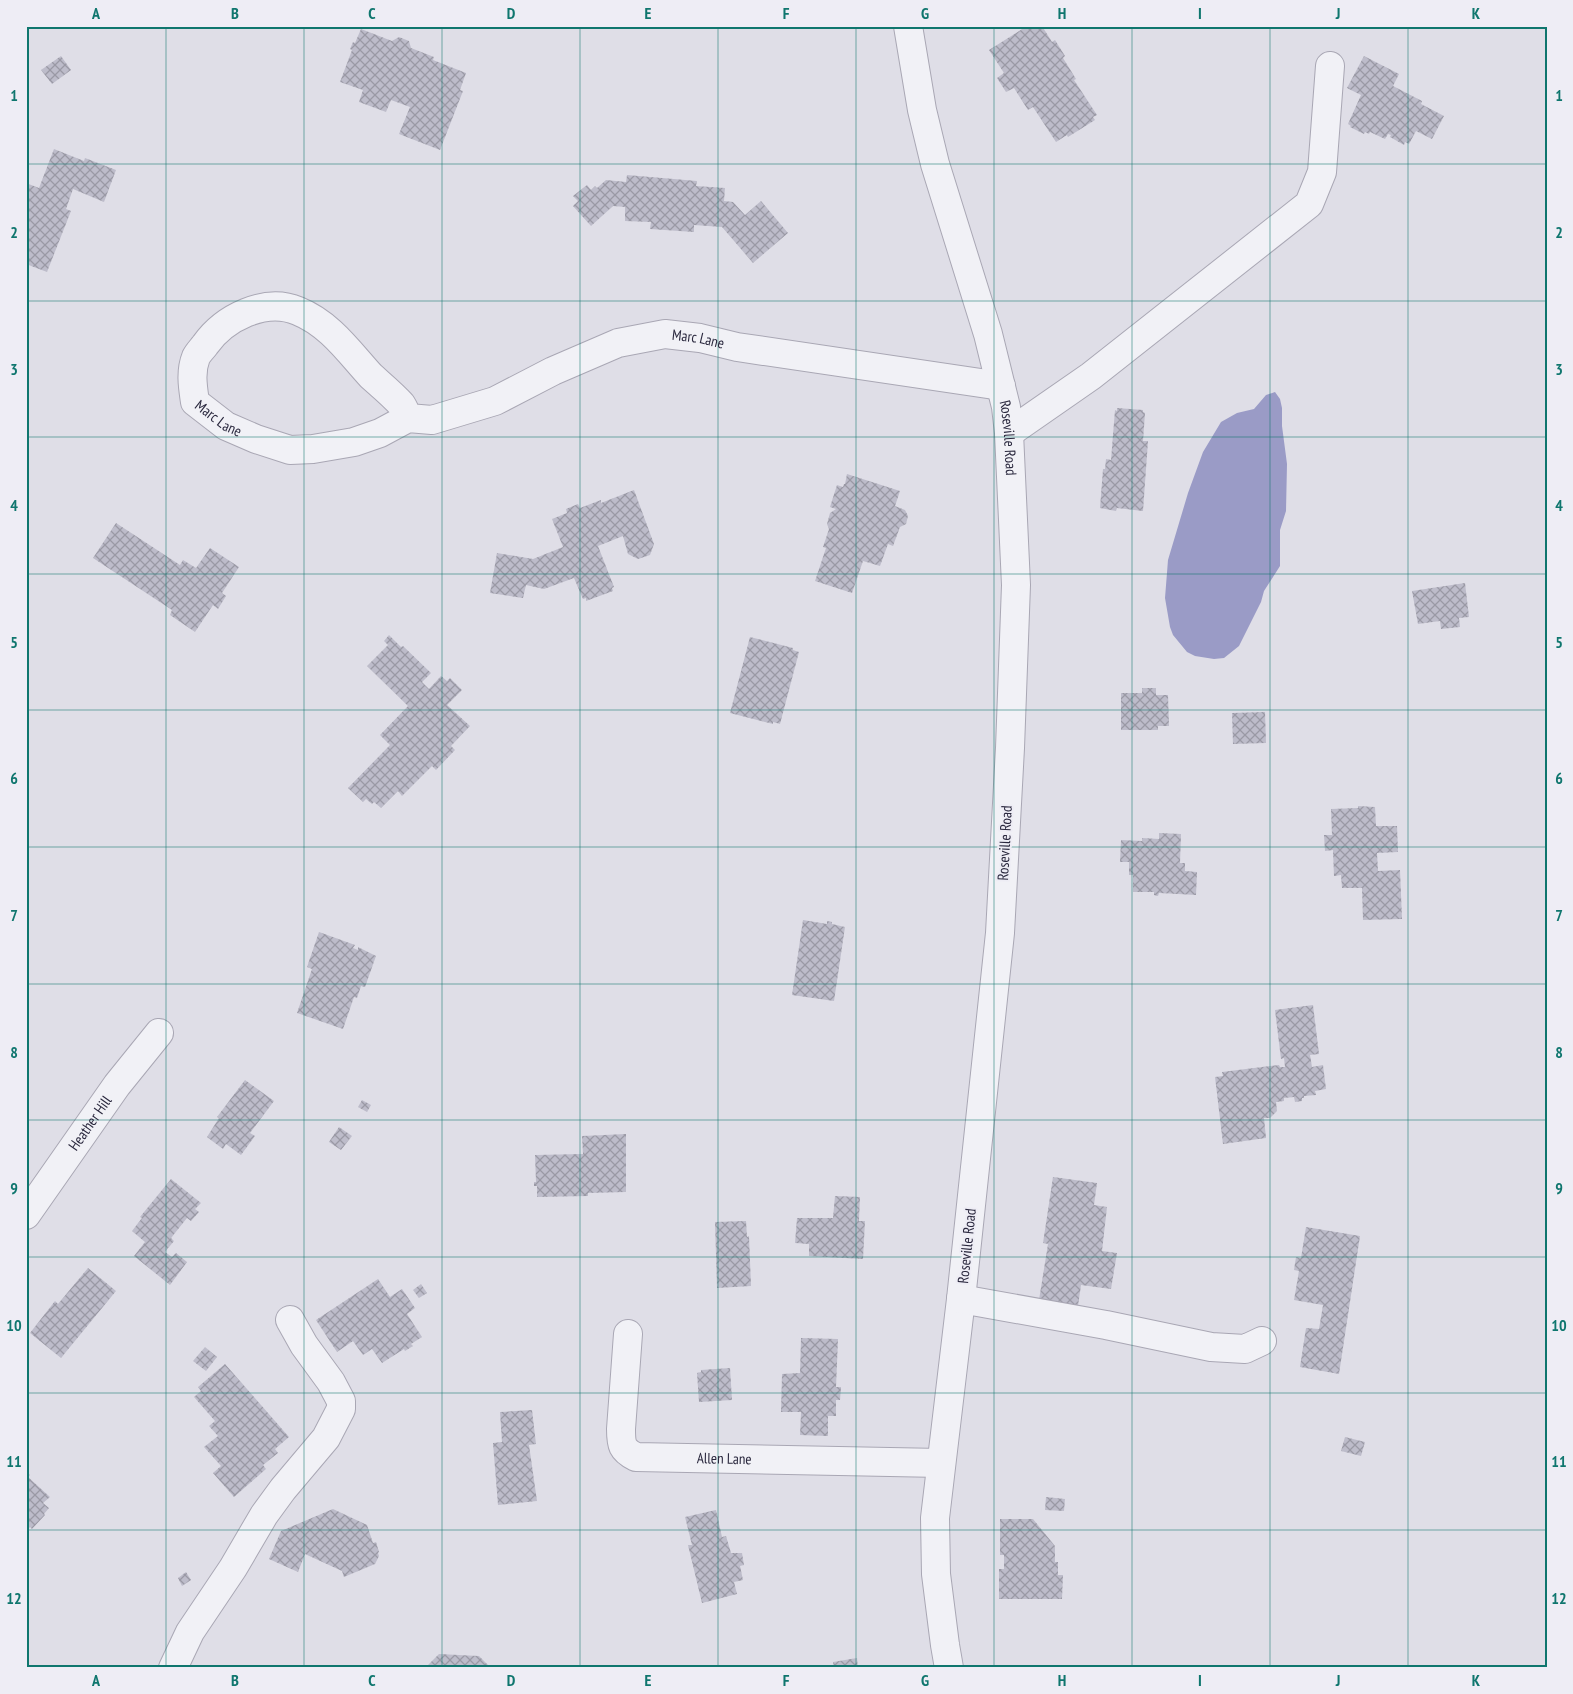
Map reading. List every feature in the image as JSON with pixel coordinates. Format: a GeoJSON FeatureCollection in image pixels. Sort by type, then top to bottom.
{"type":"FeatureCollection","features":[{"type":"Feature","properties":{"kind":"street","name":"Roseville Road"},"geometry":{"type":"LineString","coordinates":[[908,26],[922,110],[935,164],[988,334],[1001,386],[1009,433],[1016,586],[1000,933],[961,1299],[935,1518],[936,1574],[949,1668]]}},
{"type":"Feature","properties":{"kind":"street"},"geometry":{"type":"LineString","coordinates":[[1009,433],[1091,376],[1309,204],[1322,172],[1330,66]]}},
{"type":"Feature","properties":{"kind":"street","name":"Marc Lane"},"geometry":{"type":"LineString","coordinates":[[408,418],[402,405],[375,380],[339,339],[297,310],[272,306],[251,311],[230,321],[210,337],[196,357],[192,382],[195,402],[226,426],[256,439],[290,450],[313,449],[354,442],[380,433],[408,418],[432,420],[495,401],[553,372],[618,344],[665,334],[700,338],[737,347],[1001,386]]}},
{"type":"Feature","properties":{"kind":"street","name":"Heather Hill"},"geometry":{"type":"LineString","coordinates":[[26,1215],[117,1085],[159,1033]]}},
{"type":"Feature","properties":{"kind":"street"},"geometry":{"type":"LineString","coordinates":[[961,1299],[1106,1324],[1211,1347],[1245,1349],[1262,1341]]}},
{"type":"Feature","properties":{"kind":"street"},"geometry":{"type":"LineString","coordinates":[[173,1668],[190,1632],[264,1515],[326,1438],[341,1409],[338,1395],[304,1345],[290,1320]]}},
{"type":"Feature","properties":{"kind":"street","name":"Allen Lane"},"geometry":{"type":"LineString","coordinates":[[628,1334],[621,1444],[626,1452],[636,1457],[942,1463]]}},
{"type":"Feature","properties":{"kind":"water"},"geometry":{"type":"Polygon","coordinates":[[[1275,392],[1280,399],[1282,408],[1282,426],[1287,464],[1286,511],[1280,530],[1280,566],[1264,591],[1261,602],[1239,646],[1224,658],[1214,659],[1195,656],[1187,652],[1173,635],[1165,598],[1168,560],[1188,493],[1203,452],[1221,422],[1237,413],[1254,409],[1266,395],[1275,392]]]}},
{"type":"Feature","properties":{"kind":"building"},"geometry":{"type":"Polygon","coordinates":[[[1027,26],[1042,26],[1052,42],[1055,40],[1076,79],[1074,80],[1097,115],[1093,117],[1095,120],[1068,137],[1067,135],[1056,142],[1033,107],[1028,110],[1014,88],[1006,92],[997,78],[1004,73],[989,50],[1027,26]]]}},
{"type":"Feature","properties":{"kind":"building"},"geometry":{"type":"Polygon","coordinates":[[[361,29],[392,41],[399,37],[409,41],[411,48],[434,57],[433,60],[466,73],[460,90],[463,91],[440,150],[399,134],[410,107],[391,100],[386,112],[359,102],[363,90],[340,82],[352,50],[350,49],[361,29]]]}},
{"type":"Feature","properties":{"kind":"building"},"geometry":{"type":"Polygon","coordinates":[[[61,56],[71,70],[52,84],[41,70],[61,56]]]}},
{"type":"Feature","properties":{"kind":"building"},"geometry":{"type":"Polygon","coordinates":[[[1364,56],[1399,74],[1393,86],[1422,101],[1421,104],[1444,116],[1432,139],[1416,131],[1409,144],[1405,142],[1404,145],[1388,134],[1385,139],[1370,132],[1369,134],[1365,132],[1364,134],[1350,127],[1348,124],[1361,95],[1347,88],[1364,56]]]}},
{"type":"Feature","properties":{"kind":"building"},"geometry":{"type":"Polygon","coordinates":[[[54,149],[84,161],[85,158],[116,170],[104,202],[73,189],[66,209],[71,211],[47,272],[26,264],[26,220],[29,212],[26,211],[26,183],[39,188],[54,149]]]}},
{"type":"Feature","properties":{"kind":"building"},"geometry":{"type":"Polygon","coordinates":[[[627,175],[697,181],[696,186],[725,188],[724,201],[733,202],[745,215],[761,201],[788,233],[753,263],[722,227],[694,225],[694,232],[650,229],[651,222],[625,221],[625,207],[613,206],[591,226],[573,206],[578,201],[573,196],[587,185],[591,190],[595,186],[597,188],[606,180],[626,182],[627,175]]]}},
{"type":"Feature","properties":{"kind":"building"},"geometry":{"type":"Polygon","coordinates":[[[1117,408],[1143,410],[1145,413],[1143,441],[1148,441],[1143,511],[1117,508],[1116,511],[1100,508],[1103,469],[1105,469],[1106,459],[1111,460],[1115,410],[1117,411],[1117,408]]]}},
{"type":"Feature","properties":{"kind":"building"},"geometry":{"type":"Polygon","coordinates":[[[847,474],[900,491],[895,506],[905,510],[908,516],[906,524],[900,527],[893,546],[888,544],[880,566],[863,561],[852,593],[815,581],[826,548],[823,547],[829,529],[827,524],[830,513],[836,509],[830,507],[837,485],[843,487],[847,474]]]}},
{"type":"Feature","properties":{"kind":"building"},"geometry":{"type":"Polygon","coordinates":[[[634,490],[654,544],[650,555],[638,559],[628,554],[623,536],[598,546],[614,587],[612,588],[613,591],[586,601],[586,598],[583,599],[574,578],[544,589],[526,585],[523,598],[490,593],[497,553],[533,559],[563,547],[552,519],[567,513],[566,509],[578,504],[580,508],[601,500],[601,503],[634,490]]]}},
{"type":"Feature","properties":{"kind":"building"},"geometry":{"type":"Polygon","coordinates":[[[116,523],[180,565],[183,560],[196,568],[210,548],[239,567],[222,593],[226,596],[218,609],[213,605],[195,632],[170,615],[172,610],[93,558],[116,523]]]}},
{"type":"Feature","properties":{"kind":"building"},"geometry":{"type":"Polygon","coordinates":[[[1465,583],[1469,617],[1459,618],[1460,627],[1441,629],[1440,621],[1418,624],[1412,591],[1465,583]]]}},
{"type":"Feature","properties":{"kind":"building"},"geometry":{"type":"Polygon","coordinates":[[[389,635],[431,673],[422,682],[429,689],[441,676],[447,681],[450,678],[462,690],[447,705],[470,726],[451,746],[455,750],[436,770],[432,766],[402,796],[398,791],[381,808],[374,802],[372,804],[366,799],[363,802],[348,788],[390,745],[380,735],[408,706],[367,666],[388,645],[384,641],[389,635]]]}},
{"type":"Feature","properties":{"kind":"building"},"geometry":{"type":"Polygon","coordinates":[[[750,637],[793,648],[793,650],[799,652],[780,724],[773,722],[773,724],[730,713],[750,637]]]}},
{"type":"Feature","properties":{"kind":"building"},"geometry":{"type":"Polygon","coordinates":[[[1142,688],[1156,688],[1156,695],[1168,695],[1169,726],[1158,726],[1158,730],[1121,730],[1121,693],[1142,693],[1142,688]]]}},
{"type":"Feature","properties":{"kind":"building"},"geometry":{"type":"Polygon","coordinates":[[[1265,712],[1266,743],[1233,744],[1232,713],[1265,712]]]}},
{"type":"Feature","properties":{"kind":"building"},"geometry":{"type":"Polygon","coordinates":[[[1358,806],[1375,807],[1376,826],[1397,826],[1398,852],[1377,853],[1378,871],[1400,870],[1402,919],[1363,920],[1362,888],[1342,888],[1341,875],[1334,876],[1333,850],[1325,851],[1324,835],[1332,835],[1331,809],[1358,808],[1358,806]]]}},
{"type":"Feature","properties":{"kind":"building"},"geometry":{"type":"Polygon","coordinates":[[[1159,833],[1181,834],[1180,863],[1185,863],[1185,871],[1197,872],[1196,895],[1159,893],[1158,896],[1154,895],[1154,892],[1133,892],[1133,875],[1129,875],[1129,862],[1120,862],[1121,840],[1142,841],[1142,838],[1159,839],[1159,833]]]}},
{"type":"Feature","properties":{"kind":"building"},"geometry":{"type":"Polygon","coordinates":[[[803,920],[827,924],[827,921],[845,927],[834,1001],[792,995],[803,920]]]}},
{"type":"Feature","properties":{"kind":"building"},"geometry":{"type":"Polygon","coordinates":[[[319,932],[355,945],[353,948],[358,950],[358,947],[376,956],[365,987],[361,986],[357,998],[354,997],[343,1029],[297,1013],[312,969],[307,967],[319,932]]]}},
{"type":"Feature","properties":{"kind":"building"},"geometry":{"type":"Polygon","coordinates":[[[1313,1005],[1319,1054],[1310,1055],[1312,1067],[1323,1065],[1326,1089],[1315,1091],[1316,1095],[1304,1096],[1302,1101],[1295,1102],[1294,1097],[1284,1098],[1284,1101],[1276,1102],[1277,1111],[1270,1118],[1264,1118],[1266,1138],[1223,1144],[1215,1077],[1223,1076],[1222,1072],[1279,1065],[1280,1067],[1285,1067],[1284,1058],[1281,1059],[1275,1010],[1313,1005]]]}},
{"type":"Feature","properties":{"kind":"building"},"geometry":{"type":"Polygon","coordinates":[[[245,1080],[274,1101],[250,1133],[255,1136],[241,1155],[226,1144],[223,1149],[207,1137],[219,1118],[217,1117],[245,1080]]]}},
{"type":"Feature","properties":{"kind":"building"},"geometry":{"type":"Polygon","coordinates":[[[362,1100],[371,1105],[367,1112],[358,1107],[362,1100]]]}},
{"type":"Feature","properties":{"kind":"building"},"geometry":{"type":"Polygon","coordinates":[[[339,1127],[352,1136],[341,1150],[329,1142],[339,1127]]]}},
{"type":"Feature","properties":{"kind":"building"},"geometry":{"type":"Polygon","coordinates":[[[626,1134],[626,1192],[588,1193],[588,1196],[537,1197],[537,1186],[534,1186],[534,1182],[536,1182],[535,1155],[583,1154],[582,1136],[626,1134]]]}},
{"type":"Feature","properties":{"kind":"building"},"geometry":{"type":"Polygon","coordinates":[[[1053,1177],[1097,1183],[1094,1205],[1107,1207],[1102,1251],[1117,1253],[1111,1289],[1081,1285],[1078,1306],[1039,1300],[1048,1244],[1043,1243],[1053,1177]]]}},
{"type":"Feature","properties":{"kind":"building"},"geometry":{"type":"Polygon","coordinates":[[[171,1179],[201,1203],[195,1209],[199,1212],[191,1221],[187,1218],[171,1238],[174,1241],[165,1252],[172,1257],[176,1253],[187,1262],[170,1285],[134,1256],[145,1242],[132,1231],[142,1218],[140,1217],[171,1179]]]}},
{"type":"Feature","properties":{"kind":"building"},"geometry":{"type":"Polygon","coordinates":[[[835,1196],[860,1197],[859,1221],[865,1221],[863,1259],[809,1256],[809,1244],[795,1243],[797,1218],[833,1218],[835,1196]]]}},
{"type":"Feature","properties":{"kind":"building"},"geometry":{"type":"Polygon","coordinates":[[[746,1221],[747,1237],[749,1236],[751,1286],[717,1288],[715,1222],[746,1221]]]}},
{"type":"Feature","properties":{"kind":"building"},"geometry":{"type":"Polygon","coordinates":[[[1306,1227],[1360,1236],[1339,1374],[1300,1367],[1306,1328],[1319,1329],[1323,1305],[1294,1300],[1299,1271],[1294,1270],[1296,1257],[1301,1258],[1306,1227]]]}},
{"type":"Feature","properties":{"kind":"building"},"geometry":{"type":"Polygon","coordinates":[[[88,1268],[116,1291],[61,1358],[30,1333],[55,1301],[58,1304],[88,1268]]]}},
{"type":"Feature","properties":{"kind":"building"},"geometry":{"type":"Polygon","coordinates":[[[378,1279],[390,1297],[402,1289],[415,1308],[407,1314],[422,1337],[411,1344],[413,1346],[405,1351],[404,1349],[382,1363],[372,1349],[363,1355],[353,1341],[337,1352],[316,1320],[378,1279]]]}},
{"type":"Feature","properties":{"kind":"building"},"geometry":{"type":"Polygon","coordinates":[[[421,1284],[427,1293],[419,1298],[413,1290],[421,1284]]]}},
{"type":"Feature","properties":{"kind":"building"},"geometry":{"type":"Polygon","coordinates":[[[801,1338],[838,1339],[836,1387],[841,1387],[840,1400],[836,1400],[836,1416],[828,1416],[828,1436],[800,1435],[801,1412],[781,1412],[782,1374],[800,1373],[801,1338]]]}},
{"type":"Feature","properties":{"kind":"building"},"geometry":{"type":"Polygon","coordinates":[[[205,1347],[217,1357],[206,1371],[193,1361],[205,1347]]]}},
{"type":"Feature","properties":{"kind":"building"},"geometry":{"type":"Polygon","coordinates":[[[225,1364],[289,1437],[275,1449],[278,1453],[263,1465],[266,1469],[234,1497],[213,1473],[221,1466],[204,1447],[218,1436],[209,1426],[215,1421],[194,1397],[201,1391],[198,1387],[225,1364]]]}},
{"type":"Feature","properties":{"kind":"building"},"geometry":{"type":"Polygon","coordinates":[[[730,1368],[732,1400],[699,1402],[697,1373],[701,1372],[701,1370],[730,1368]]]}},
{"type":"Feature","properties":{"kind":"building"},"geometry":{"type":"Polygon","coordinates":[[[532,1410],[536,1444],[529,1445],[537,1501],[498,1505],[493,1443],[502,1442],[500,1412],[532,1410]]]}},
{"type":"Feature","properties":{"kind":"building"},"geometry":{"type":"Polygon","coordinates":[[[1345,1437],[1365,1442],[1361,1456],[1341,1451],[1345,1437]]]}},
{"type":"Feature","properties":{"kind":"building"},"geometry":{"type":"Polygon","coordinates":[[[26,1471],[30,1475],[28,1477],[50,1497],[43,1503],[49,1508],[45,1515],[32,1529],[30,1527],[26,1532],[26,1471]]]}},
{"type":"Feature","properties":{"kind":"building"},"geometry":{"type":"Polygon","coordinates":[[[1046,1497],[1065,1499],[1064,1511],[1045,1510],[1046,1497]]]}},
{"type":"Feature","properties":{"kind":"building"},"geometry":{"type":"Polygon","coordinates":[[[333,1509],[367,1525],[373,1543],[376,1542],[379,1552],[375,1564],[344,1577],[342,1571],[305,1554],[298,1572],[269,1559],[281,1531],[333,1509]]]}},
{"type":"Feature","properties":{"kind":"building"},"geometry":{"type":"Polygon","coordinates":[[[716,1510],[722,1537],[726,1536],[731,1553],[742,1553],[744,1565],[740,1566],[743,1580],[734,1582],[737,1594],[702,1603],[688,1545],[692,1545],[685,1517],[716,1510]]]}},
{"type":"Feature","properties":{"kind":"building"},"geometry":{"type":"Polygon","coordinates":[[[1000,1519],[1033,1519],[1055,1546],[1055,1562],[1058,1562],[1058,1575],[1063,1575],[1062,1599],[999,1599],[999,1569],[1004,1569],[1004,1555],[1000,1555],[1000,1519]]]}},
{"type":"Feature","properties":{"kind":"building"},"geometry":{"type":"Polygon","coordinates":[[[186,1572],[191,1580],[182,1586],[178,1578],[186,1572]]]}},
{"type":"Feature","properties":{"kind":"building"},"geometry":{"type":"Polygon","coordinates":[[[439,1654],[479,1656],[491,1668],[425,1668],[439,1654]]]}},
{"type":"Feature","properties":{"kind":"building"},"geometry":{"type":"Polygon","coordinates":[[[857,1658],[858,1668],[834,1668],[833,1662],[857,1658]]]}}]}
